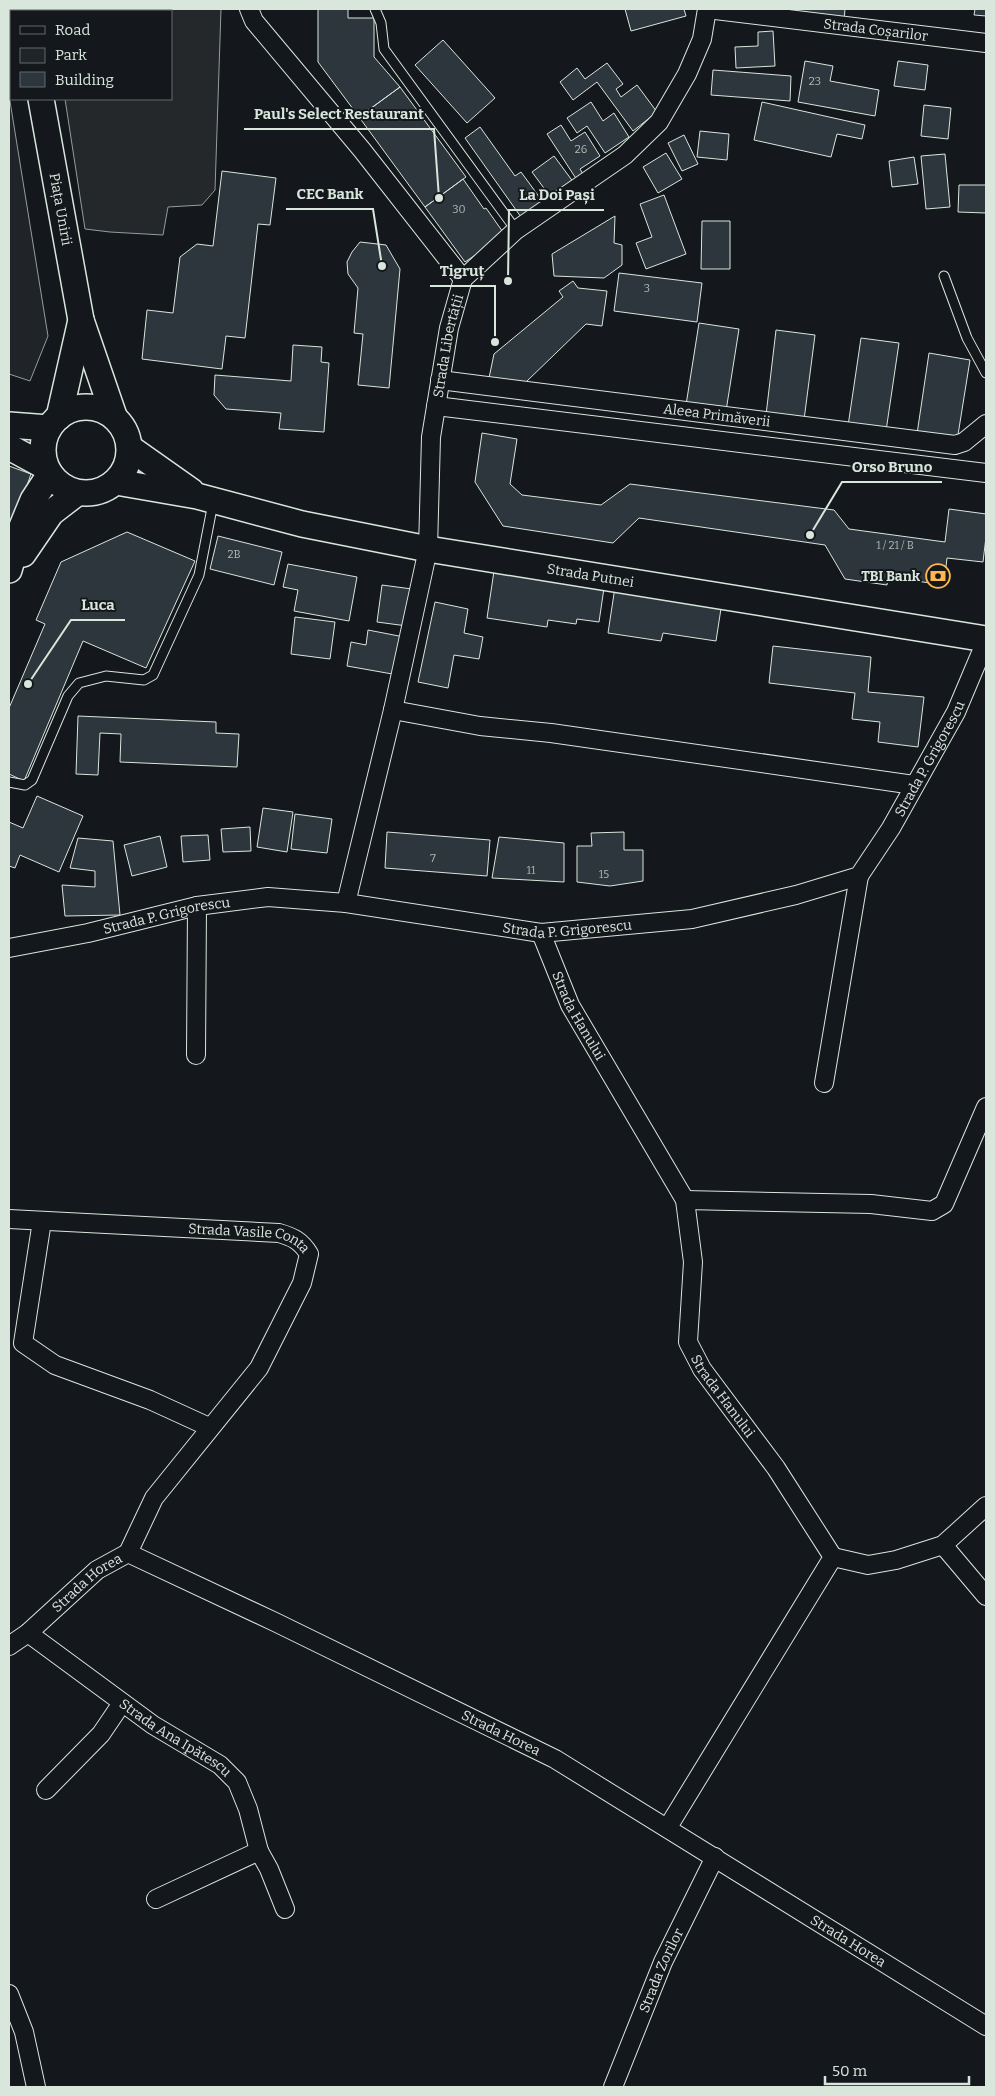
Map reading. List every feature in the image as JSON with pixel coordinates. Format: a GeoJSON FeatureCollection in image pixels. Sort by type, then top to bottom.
{"type":"FeatureCollection","features":[{"type":"Feature","properties":{"kind":"main road","name":"Piața Unirii"},"geometry":{"type":"LineString","coordinates":[[41,100],[81,320],[114,416]]}},
{"type":"Feature","properties":{"kind":"main road","name":"Piața Unirii"},"geometry":{"type":"LineString","coordinates":[[54,422],[81,320]]}},
{"type":"Feature","properties":{"kind":"main road"},"geometry":{"type":"LineString","coordinates":[[9,447],[48,470],[65,488],[77,493],[92,494],[104,490],[116,482],[126,467],[130,448],[128,436],[122,425],[114,416],[101,409],[86,407],[72,409],[54,422],[44,440],[43,454],[48,470],[21,530],[10,568]]}},
{"type":"Feature","properties":{"kind":"main road"},"geometry":{"type":"LineString","coordinates":[[9,425],[54,422]]}},
{"type":"Feature","properties":{"kind":"main road","name":"Strada Putnei"},"geometry":{"type":"LineString","coordinates":[[130,448],[206,498]]}},
{"type":"Feature","properties":{"kind":"main road","name":"Strada Putnei"},"geometry":{"type":"LineString","coordinates":[[116,482],[206,498],[302,524],[428,549],[986,640]]}},
{"type":"Feature","properties":{"kind":"main road"},"geometry":{"type":"LineString","coordinates":[[10,568],[23,554],[51,512],[77,493]]}},
{"type":"Feature","properties":{"kind":"street"},"geometry":{"type":"LineString","coordinates":[[249,9],[254,21],[362,150],[463,279]]}},
{"type":"Feature","properties":{"kind":"street","name":"Strada Libertății"},"geometry":{"type":"LineString","coordinates":[[346,903],[393,710],[428,549],[431,437],[449,328],[463,279],[516,230],[625,155],[659,122],[687,74],[702,39],[707,9]]}},
{"type":"Feature","properties":{"kind":"street","name":"Strada Coșarilor"},"geometry":{"type":"LineString","coordinates":[[707,9],[986,43]]}},
{"type":"Feature","properties":{"kind":"street","name":"Aleea Primăverii"},"geometry":{"type":"LineString","coordinates":[[440,380],[955,445],[964,442],[986,424]]}},
{"type":"Feature","properties":{"kind":"street","name":"Aleea Primăverii"},"geometry":{"type":"LineString","coordinates":[[436,406],[986,473]]}},
{"type":"Feature","properties":{"kind":"street","name":"Strada P. Grigorescu"},"geometry":{"type":"LineString","coordinates":[[9,948],[88,933],[197,906],[268,897],[346,903],[542,933],[692,919],[796,895],[859,876],[890,828],[956,712],[986,640]]}},
{"type":"Feature","properties":{"kind":"street"},"geometry":{"type":"LineString","coordinates":[[393,710],[480,726],[551,732],[914,785]]}},
{"type":"Feature","properties":{"kind":"street"},"geometry":{"type":"LineString","coordinates":[[824,1083],[859,876]]}},
{"type":"Feature","properties":{"kind":"street"},"geometry":{"type":"LineString","coordinates":[[196,1055],[197,906]]}},
{"type":"Feature","properties":{"kind":"street","name":"Strada Hanului"},"geometry":{"type":"LineString","coordinates":[[542,933],[570,1005],[685,1200],[693,1262],[688,1342],[702,1369],[776,1468],[833,1557]]}},
{"type":"Feature","properties":{"kind":"street"},"geometry":{"type":"LineString","coordinates":[[685,1200],[871,1204],[932,1211],[944,1204],[986,1107]]}},
{"type":"Feature","properties":{"kind":"street","name":"Strada Vasile Conta"},"geometry":{"type":"LineString","coordinates":[[9,1219],[279,1233],[295,1238],[309,1254],[302,1283],[258,1368],[154,1498],[128,1553]]}},
{"type":"Feature","properties":{"kind":"street"},"geometry":{"type":"LineString","coordinates":[[42,1220],[23,1342],[55,1365],[150,1400],[209,1427]]}},
{"type":"Feature","properties":{"kind":"street"},"geometry":{"type":"LineString","coordinates":[[668,1827],[833,1557],[868,1565],[896,1560],[942,1545],[986,1506]]}},
{"type":"Feature","properties":{"kind":"street"},"geometry":{"type":"LineString","coordinates":[[942,1545],[986,1596]]}},
{"type":"Feature","properties":{"kind":"street","name":"Strada Horea"},"geometry":{"type":"LineString","coordinates":[[9,1646],[28,1633],[97,1570],[128,1553],[275,1622],[555,1759],[668,1827],[986,2026]]}},
{"type":"Feature","properties":{"kind":"street","name":"Strada Ana Ipătescu"},"geometry":{"type":"LineString","coordinates":[[28,1633],[153,1725],[220,1764],[238,1782],[260,1851],[285,1909]]}},
{"type":"Feature","properties":{"kind":"street"},"geometry":{"type":"LineString","coordinates":[[46,1790],[101,1734],[122,1703]]}},
{"type":"Feature","properties":{"kind":"street"},"geometry":{"type":"LineString","coordinates":[[156,1899],[260,1851]]}},
{"type":"Feature","properties":{"kind":"street","name":"Strada Zorilor"},"geometry":{"type":"LineString","coordinates":[[613,2087],[663,1962],[714,1857]]}},
{"type":"Feature","properties":{"kind":"street"},"geometry":{"type":"LineString","coordinates":[[9,1994],[24,2032],[36,2087]]}},
{"type":"Feature","properties":{"kind":"lane"},"geometry":{"type":"LineString","coordinates":[[375,9],[382,23],[384,49],[516,230]]}},
{"type":"Feature","properties":{"kind":"lane"},"geometry":{"type":"LineString","coordinates":[[944,276],[967,338],[986,373]]}},
{"type":"Feature","properties":{"kind":"lane"},"geometry":{"type":"LineString","coordinates":[[9,782],[25,785],[32,780],[68,696],[79,683],[106,676],[144,680],[153,675],[199,575],[206,498]]}},
{"type":"Feature","properties":{"kind":"green space"},"geometry":{"type":"Polygon","coordinates":[[[9,95],[48,336],[30,381],[9,374],[9,95]]]}},
{"type":"Feature","properties":{"kind":"shaded area"},"geometry":{"type":"Polygon","coordinates":[[[221,9],[215,190],[202,205],[168,207],[163,235],[85,229],[65,100],[172,100],[172,10],[51,10],[221,9]]]}},
{"type":"Feature","properties":{"kind":"building"},"geometry":{"type":"Polygon","coordinates":[[[318,9],[348,9],[348,18],[374,18],[374,57],[400,87],[359,117],[318,62],[318,9]]]}},
{"type":"Feature","properties":{"kind":"building"},"geometry":{"type":"Polygon","coordinates":[[[625,9],[684,9],[686,16],[631,31],[625,9]]]}},
{"type":"Feature","properties":{"kind":"building"},"geometry":{"type":"Polygon","coordinates":[[[771,9],[845,9],[844,21],[771,9]]]}},
{"type":"Feature","properties":{"kind":"building"},"geometry":{"type":"Polygon","coordinates":[[[975,9],[986,9],[986,16],[974,15],[975,9]]]}},
{"type":"Feature","properties":{"kind":"building"},"geometry":{"type":"Polygon","coordinates":[[[773,31],[775,66],[736,68],[735,47],[758,46],[758,32],[773,31]]]}},
{"type":"Feature","properties":{"kind":"building"},"geometry":{"type":"Polygon","coordinates":[[[443,40],[495,98],[467,123],[415,65],[443,40]]]}},
{"type":"Feature","properties":{"kind":"building"},"geometry":{"type":"Polygon","coordinates":[[[805,61],[833,66],[830,81],[879,90],[875,116],[798,102],[805,61]]]}},
{"type":"Feature","properties":{"kind":"building"},"geometry":{"type":"Polygon","coordinates":[[[898,61],[928,65],[925,90],[894,86],[898,61]]]}},
{"type":"Feature","properties":{"kind":"building"},"geometry":{"type":"Polygon","coordinates":[[[607,63],[623,84],[616,89],[621,97],[637,85],[657,112],[633,131],[597,82],[573,100],[560,82],[577,68],[585,79],[607,63]]]}},
{"type":"Feature","properties":{"kind":"building"},"geometry":{"type":"Polygon","coordinates":[[[713,70],[791,76],[790,101],[711,95],[713,70]]]}},
{"type":"Feature","properties":{"kind":"building"},"geometry":{"type":"Polygon","coordinates":[[[400,87],[466,177],[425,207],[359,117],[400,87]]]}},
{"type":"Feature","properties":{"kind":"building"},"geometry":{"type":"Polygon","coordinates":[[[591,102],[603,121],[614,113],[629,137],[605,153],[587,126],[577,133],[567,118],[591,102]]]}},
{"type":"Feature","properties":{"kind":"building"},"geometry":{"type":"Polygon","coordinates":[[[762,102],[865,125],[862,139],[837,134],[831,157],[754,140],[762,102]]]}},
{"type":"Feature","properties":{"kind":"building"},"geometry":{"type":"Polygon","coordinates":[[[924,105],[951,108],[948,139],[921,136],[924,105]]]}},
{"type":"Feature","properties":{"kind":"building"},"geometry":{"type":"Polygon","coordinates":[[[561,125],[571,141],[585,132],[600,156],[580,169],[584,176],[577,180],[547,134],[561,125]]]}},
{"type":"Feature","properties":{"kind":"building"},"geometry":{"type":"Polygon","coordinates":[[[480,127],[515,176],[521,172],[543,202],[521,217],[465,138],[480,127]]]}},
{"type":"Feature","properties":{"kind":"building"},"geometry":{"type":"Polygon","coordinates":[[[700,131],[729,134],[727,160],[697,157],[700,131]]]}},
{"type":"Feature","properties":{"kind":"building"},"geometry":{"type":"Polygon","coordinates":[[[684,135],[698,164],[682,171],[668,143],[684,135]]]}},
{"type":"Feature","properties":{"kind":"building"},"geometry":{"type":"Polygon","coordinates":[[[666,153],[682,179],[658,193],[643,167],[666,153]]]}},
{"type":"Feature","properties":{"kind":"building"},"geometry":{"type":"Polygon","coordinates":[[[945,154],[950,207],[926,209],[921,156],[945,154]]]}},
{"type":"Feature","properties":{"kind":"building"},"geometry":{"type":"Polygon","coordinates":[[[554,156],[574,183],[552,199],[532,172],[554,156]]]}},
{"type":"Feature","properties":{"kind":"building"},"geometry":{"type":"Polygon","coordinates":[[[914,157],[918,184],[892,187],[889,161],[914,157]]]}},
{"type":"Feature","properties":{"kind":"building"},"geometry":{"type":"Polygon","coordinates":[[[222,171],[276,178],[270,225],[258,224],[245,338],[226,336],[222,369],[142,359],[147,310],[173,313],[180,257],[197,244],[213,246],[222,171]]]}},
{"type":"Feature","properties":{"kind":"building"},"geometry":{"type":"Polygon","coordinates":[[[463,179],[505,235],[465,262],[425,207],[463,179]]]}},
{"type":"Feature","properties":{"kind":"building"},"geometry":{"type":"Polygon","coordinates":[[[959,185],[986,185],[986,213],[958,212],[959,185]]]}},
{"type":"Feature","properties":{"kind":"building"},"geometry":{"type":"Polygon","coordinates":[[[664,195],[686,254],[646,269],[636,243],[652,237],[640,204],[664,195]]]}},
{"type":"Feature","properties":{"kind":"building"},"geometry":{"type":"Polygon","coordinates":[[[615,216],[614,243],[622,245],[622,265],[604,278],[554,276],[552,254],[615,216]]]}},
{"type":"Feature","properties":{"kind":"building"},"geometry":{"type":"Polygon","coordinates":[[[702,221],[730,221],[730,269],[701,269],[702,221]]]}},
{"type":"Feature","properties":{"kind":"building"},"geometry":{"type":"Polygon","coordinates":[[[360,242],[386,245],[400,269],[389,388],[358,385],[363,334],[354,333],[358,288],[348,274],[347,262],[360,242]]]}},
{"type":"Feature","properties":{"kind":"building"},"geometry":{"type":"Polygon","coordinates":[[[619,273],[702,283],[697,322],[614,311],[619,273]]]}},
{"type":"Feature","properties":{"kind":"building"},"geometry":{"type":"Polygon","coordinates":[[[573,281],[578,288],[607,291],[602,326],[586,324],[526,382],[489,378],[494,354],[563,297],[559,291],[573,281]]]}},
{"type":"Feature","properties":{"kind":"building"},"geometry":{"type":"Polygon","coordinates":[[[699,323],[739,329],[726,411],[686,405],[699,323]]]}},
{"type":"Feature","properties":{"kind":"building"},"geometry":{"type":"Polygon","coordinates":[[[776,330],[815,335],[804,420],[766,415],[776,330]]]}},
{"type":"Feature","properties":{"kind":"building"},"geometry":{"type":"Polygon","coordinates":[[[861,338],[899,343],[886,431],[848,426],[861,338]]]}},
{"type":"Feature","properties":{"kind":"building"},"geometry":{"type":"Polygon","coordinates":[[[293,345],[322,347],[321,362],[329,363],[324,432],[279,429],[281,413],[226,409],[214,395],[215,375],[291,381],[293,345]]]}},
{"type":"Feature","properties":{"kind":"building"},"geometry":{"type":"Polygon","coordinates":[[[929,353],[970,360],[957,441],[917,434],[929,353]]]}},
{"type":"Feature","properties":{"kind":"building"},"geometry":{"type":"Polygon","coordinates":[[[482,433],[517,439],[510,484],[522,495],[601,505],[630,484],[834,510],[849,529],[945,542],[949,509],[986,514],[983,562],[947,558],[944,585],[888,577],[887,585],[845,579],[825,545],[639,518],[613,543],[503,526],[475,482],[482,433]]]}},
{"type":"Feature","properties":{"kind":"building"},"geometry":{"type":"Polygon","coordinates":[[[9,466],[31,474],[12,528],[9,526],[9,466]]]}},
{"type":"Feature","properties":{"kind":"building"},"geometry":{"type":"Polygon","coordinates":[[[127,532],[195,561],[146,668],[83,641],[24,781],[9,774],[9,708],[45,624],[36,620],[61,562],[127,532]]]}},
{"type":"Feature","properties":{"kind":"building"},"geometry":{"type":"Polygon","coordinates":[[[218,536],[282,552],[274,585],[210,569],[218,536]]]}},
{"type":"Feature","properties":{"kind":"building"},"geometry":{"type":"Polygon","coordinates":[[[288,564],[357,577],[349,621],[294,611],[298,590],[283,587],[288,564]]]}},
{"type":"Feature","properties":{"kind":"building"},"geometry":{"type":"Polygon","coordinates":[[[494,571],[604,588],[599,622],[577,619],[576,624],[548,620],[547,627],[487,618],[494,571]]]}},
{"type":"Feature","properties":{"kind":"building"},"geometry":{"type":"Polygon","coordinates":[[[382,585],[412,589],[407,626],[377,622],[382,585]]]}},
{"type":"Feature","properties":{"kind":"building"},"geometry":{"type":"Polygon","coordinates":[[[615,587],[722,602],[716,641],[663,633],[661,641],[608,633],[615,587]]]}},
{"type":"Feature","properties":{"kind":"building"},"geometry":{"type":"Polygon","coordinates":[[[435,602],[468,609],[464,633],[483,637],[479,659],[454,655],[448,688],[418,682],[435,602]]]}},
{"type":"Feature","properties":{"kind":"building"},"geometry":{"type":"Polygon","coordinates":[[[295,617],[335,622],[330,659],[291,654],[295,617]]]}},
{"type":"Feature","properties":{"kind":"building"},"geometry":{"type":"Polygon","coordinates":[[[368,630],[404,637],[398,675],[347,666],[351,642],[366,645],[368,630]]]}},
{"type":"Feature","properties":{"kind":"building"},"geometry":{"type":"Polygon","coordinates":[[[773,646],[871,657],[868,692],[924,697],[918,747],[878,742],[880,722],[852,719],[855,693],[769,683],[773,646]]]}},
{"type":"Feature","properties":{"kind":"building"},"geometry":{"type":"Polygon","coordinates":[[[78,716],[216,722],[216,733],[239,734],[237,767],[120,762],[121,734],[100,733],[98,775],[76,774],[78,716]]]}},
{"type":"Feature","properties":{"kind":"building"},"geometry":{"type":"Polygon","coordinates":[[[37,796],[83,816],[59,872],[20,855],[15,868],[9,866],[9,822],[23,828],[37,796]]]}},
{"type":"Feature","properties":{"kind":"building"},"geometry":{"type":"Polygon","coordinates":[[[263,808],[293,812],[287,852],[257,847],[263,808]]]}},
{"type":"Feature","properties":{"kind":"building"},"geometry":{"type":"Polygon","coordinates":[[[295,814],[332,819],[327,853],[291,849],[295,814]]]}},
{"type":"Feature","properties":{"kind":"building"},"geometry":{"type":"Polygon","coordinates":[[[250,827],[251,851],[223,852],[221,829],[250,827]]]}},
{"type":"Feature","properties":{"kind":"building"},"geometry":{"type":"Polygon","coordinates":[[[387,832],[490,840],[487,876],[385,868],[387,832]]]}},
{"type":"Feature","properties":{"kind":"building"},"geometry":{"type":"Polygon","coordinates":[[[624,832],[624,850],[643,850],[643,881],[610,886],[577,882],[577,846],[592,846],[591,833],[624,832]]]}},
{"type":"Feature","properties":{"kind":"building"},"geometry":{"type":"Polygon","coordinates":[[[208,835],[210,860],[183,862],[181,836],[208,835]]]}},
{"type":"Feature","properties":{"kind":"building"},"geometry":{"type":"Polygon","coordinates":[[[160,836],[167,867],[132,876],[124,845],[160,836]]]}},
{"type":"Feature","properties":{"kind":"building"},"geometry":{"type":"Polygon","coordinates":[[[499,837],[564,843],[564,882],[492,878],[499,837]]]}},
{"type":"Feature","properties":{"kind":"building"},"geometry":{"type":"Polygon","coordinates":[[[78,838],[113,841],[120,915],[65,916],[62,885],[95,887],[95,871],[70,868],[78,838]]]}},
{"type":"Feature","properties":{"kind":"place","name":"Paul's Select Restaurant"},"geometry":{"type":"Point","coordinates":[439,198]}},
{"type":"Feature","properties":{"kind":"place","name":"CEC Bank"},"geometry":{"type":"Point","coordinates":[382,266]}},
{"type":"Feature","properties":{"kind":"place","name":"La Doi Pași"},"geometry":{"type":"Point","coordinates":[508,281]}},
{"type":"Feature","properties":{"kind":"place","name":"Tigruț"},"geometry":{"type":"Point","coordinates":[495,342]}},
{"type":"Feature","properties":{"kind":"place","name":"Orso Bruno"},"geometry":{"type":"Point","coordinates":[810,535]}},
{"type":"Feature","properties":{"kind":"place","name":"TBI Bank"},"geometry":{"type":"Point","coordinates":[938,576]}},
{"type":"Feature","properties":{"kind":"place","name":"Luca"},"geometry":{"type":"Point","coordinates":[28,684]}}]}
